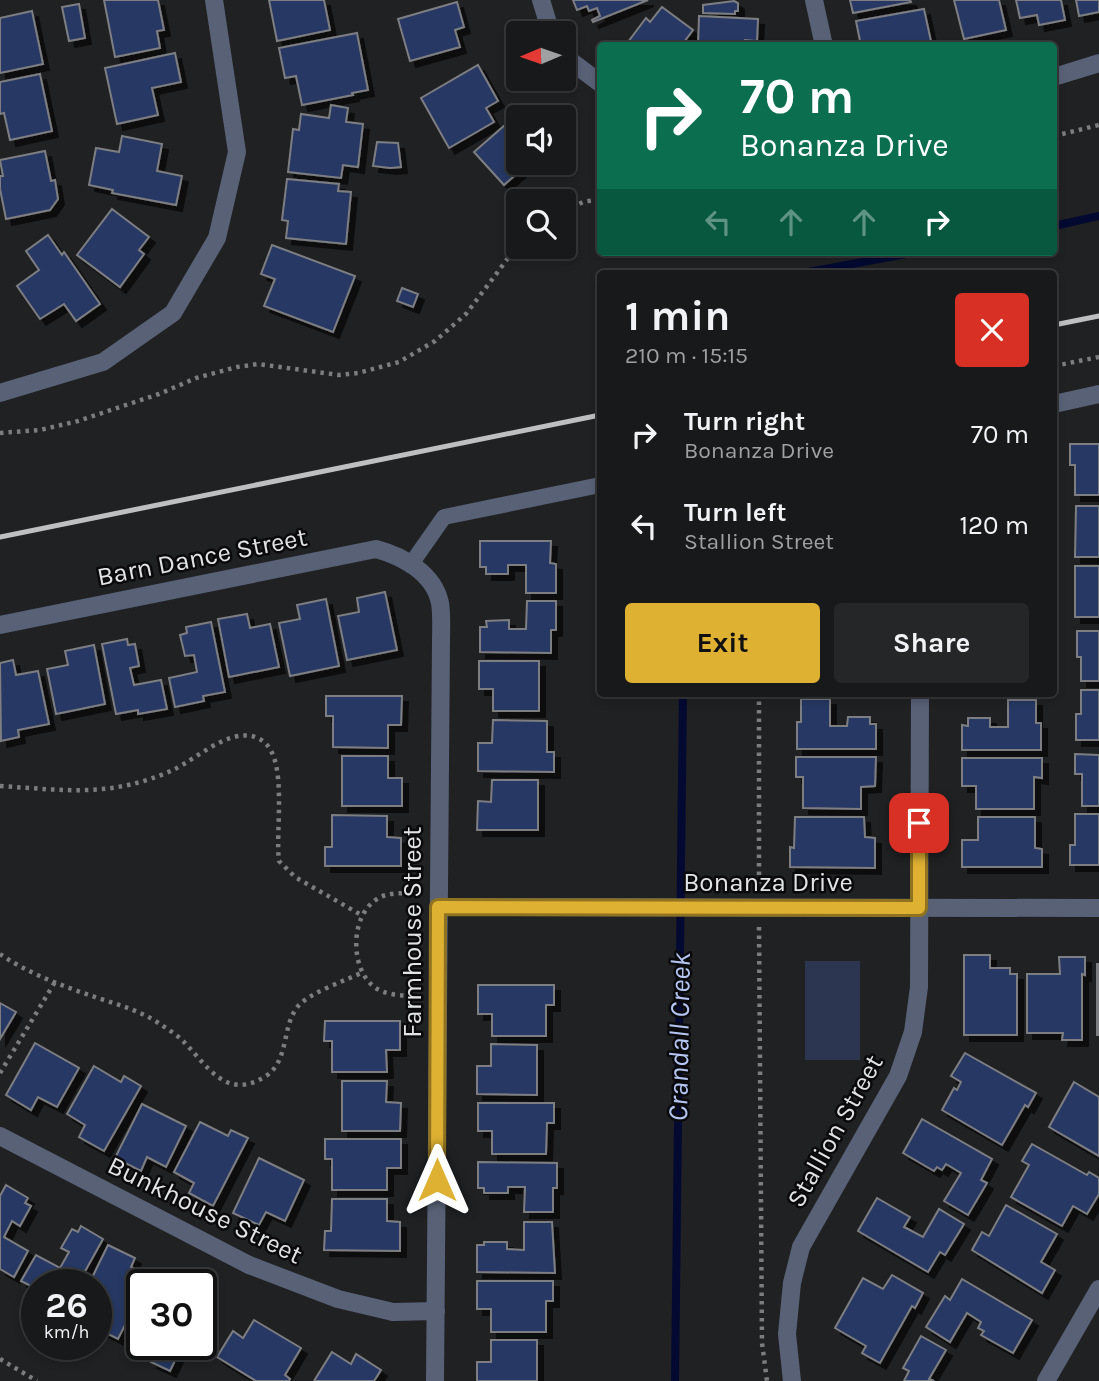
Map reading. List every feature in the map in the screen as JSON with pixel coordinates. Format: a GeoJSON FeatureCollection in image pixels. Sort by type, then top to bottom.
{"type":"FeatureCollection","features":[{"type":"Feature","properties":{"kind":"street"},"geometry":{"type":"LineString","coordinates":[[0,393],[103,362],[173,313],[218,238],[237,152],[214,0]]}},
{"type":"Feature","properties":{"kind":"street"},"geometry":{"type":"LineString","coordinates":[[541,0],[547,21]]}},
{"type":"Feature","properties":{"kind":"street"},"geometry":{"type":"LineString","coordinates":[[814,0],[823,42]]}},
{"type":"Feature","properties":{"kind":"street"},"geometry":{"type":"LineString","coordinates":[[1057,76],[1099,63]]}},
{"type":"Feature","properties":{"kind":"street"},"geometry":{"type":"LineString","coordinates":[[576,65],[597,81]]}},
{"type":"Feature","properties":{"kind":"street"},"geometry":{"type":"LineString","coordinates":[[1057,403],[1099,394]]}},
{"type":"Feature","properties":{"kind":"street","name":"Barn Dance Street"},"geometry":{"type":"LineString","coordinates":[[0,625],[376,549],[396,554],[411,564]]}},
{"type":"Feature","properties":{"kind":"street","name":"Farmhouse Street"},"geometry":{"type":"LineString","coordinates":[[411,564],[428,579],[440,602],[435,1381]]}},
{"type":"Feature","properties":{"kind":"street","name":"Stallion Street"},"geometry":{"type":"LineString","coordinates":[[792,1381],[787,1334],[792,1283],[801,1247],[898,1076],[913,1032],[919,987],[920,697]]}},
{"type":"Feature","properties":{"kind":"street","name":"Bonanza Drive"},"geometry":{"type":"LineString","coordinates":[[438,900],[578,908],[1099,908]]}},
{"type":"Feature","properties":{"kind":"street","name":"Bunkhouse Street"},"geometry":{"type":"LineString","coordinates":[[0,1136],[249,1265],[338,1299],[393,1312],[436,1311]]}},
{"type":"Feature","properties":{"kind":"street"},"geometry":{"type":"LineString","coordinates":[[1046,1381],[1099,1289]]}},
{"type":"Feature","properties":{"kind":"lane"},"geometry":{"type":"LineString","coordinates":[[411,564],[444,517],[592,487]]}},
{"type":"Feature","properties":{"kind":"path"},"geometry":{"type":"LineString","coordinates":[[1057,135],[1099,124]]}},
{"type":"Feature","properties":{"kind":"path"},"geometry":{"type":"LineString","coordinates":[[576,205],[597,200]]}},
{"type":"Feature","properties":{"kind":"path"},"geometry":{"type":"LineString","coordinates":[[0,433],[40,430],[78,421],[159,394],[196,378],[237,367],[258,364],[339,374],[358,373],[399,362],[435,341],[466,314],[507,259]]}},
{"type":"Feature","properties":{"kind":"path"},"geometry":{"type":"LineString","coordinates":[[1057,365],[1099,357]]}},
{"type":"Feature","properties":{"kind":"path"},"geometry":{"type":"LineString","coordinates":[[759,697],[759,897]]}},
{"type":"Feature","properties":{"kind":"path"},"geometry":{"type":"LineString","coordinates":[[0,786],[73,792],[98,791],[136,784],[173,770],[201,755],[219,741],[236,736],[252,736],[264,742],[275,761],[278,780],[279,862],[295,877],[363,916]]}},
{"type":"Feature","properties":{"kind":"path"},"geometry":{"type":"LineString","coordinates":[[438,900],[388,894],[375,900],[363,916],[356,938],[361,973],[374,987],[387,993],[438,996]]}},
{"type":"Feature","properties":{"kind":"path"},"geometry":{"type":"LineString","coordinates":[[760,921],[762,1343],[767,1381]]}},
{"type":"Feature","properties":{"kind":"path"},"geometry":{"type":"LineString","coordinates":[[0,954],[55,982],[140,1011],[180,1038],[214,1075],[228,1083],[241,1085],[268,1075],[276,1065],[282,1054],[287,1027],[301,1003],[361,973]]}},
{"type":"Feature","properties":{"kind":"path"},"geometry":{"type":"LineString","coordinates":[[0,1073],[55,982]]}},
{"type":"Feature","properties":{"kind":"path"},"geometry":{"type":"LineString","coordinates":[[0,1359],[37,1381]]}},
{"type":"Feature","properties":{"kind":"shaded area"},"geometry":{"type":"Polygon","coordinates":[[[805,961],[860,961],[860,1060],[805,1060],[805,961]]]}},
{"type":"Feature","properties":{"kind":"building"},"geometry":{"type":"Polygon","coordinates":[[[104,0],[158,0],[164,30],[157,31],[160,48],[115,57],[104,0]]]}},
{"type":"Feature","properties":{"kind":"building"},"geometry":{"type":"Polygon","coordinates":[[[269,0],[324,0],[330,30],[277,41],[269,0]]]}},
{"type":"Feature","properties":{"kind":"building"},"geometry":{"type":"Polygon","coordinates":[[[573,0],[648,0],[593,22],[592,20],[600,16],[597,8],[589,11],[587,6],[577,10],[573,0]]]}},
{"type":"Feature","properties":{"kind":"building"},"geometry":{"type":"Polygon","coordinates":[[[850,0],[910,0],[911,2],[853,13],[850,0]]]}},
{"type":"Feature","properties":{"kind":"building"},"geometry":{"type":"Polygon","coordinates":[[[954,0],[999,0],[1006,30],[964,39],[954,0]]]}},
{"type":"Feature","properties":{"kind":"building"},"geometry":{"type":"Polygon","coordinates":[[[1016,0],[1061,0],[1065,20],[1039,25],[1037,15],[1020,18],[1016,0]]]}},
{"type":"Feature","properties":{"kind":"building"},"geometry":{"type":"Polygon","coordinates":[[[1076,0],[1099,0],[1099,12],[1079,16],[1076,0]]]}},
{"type":"Feature","properties":{"kind":"building"},"geometry":{"type":"Polygon","coordinates":[[[734,1],[738,3],[738,11],[735,11],[735,14],[703,13],[703,5],[734,1]]]}},
{"type":"Feature","properties":{"kind":"building"},"geometry":{"type":"Polygon","coordinates":[[[457,2],[464,27],[455,30],[460,47],[410,61],[398,19],[457,2]]]}},
{"type":"Feature","properties":{"kind":"building"},"geometry":{"type":"Polygon","coordinates":[[[79,4],[85,38],[69,41],[62,7],[79,4]]]}},
{"type":"Feature","properties":{"kind":"building"},"geometry":{"type":"Polygon","coordinates":[[[662,7],[693,30],[684,42],[628,42],[646,18],[650,22],[662,7]]]}},
{"type":"Feature","properties":{"kind":"building"},"geometry":{"type":"Polygon","coordinates":[[[924,9],[931,42],[860,42],[856,21],[924,9]]]}},
{"type":"Feature","properties":{"kind":"building"},"geometry":{"type":"Polygon","coordinates":[[[32,11],[43,64],[0,73],[0,18],[32,11]]]}},
{"type":"Feature","properties":{"kind":"building"},"geometry":{"type":"Polygon","coordinates":[[[699,16],[758,19],[757,41],[698,42],[699,16]]]}},
{"type":"Feature","properties":{"kind":"building"},"geometry":{"type":"Polygon","coordinates":[[[357,33],[368,90],[302,105],[296,76],[285,78],[279,48],[357,33]]]}},
{"type":"Feature","properties":{"kind":"building"},"geometry":{"type":"Polygon","coordinates":[[[175,53],[181,82],[152,88],[158,115],[117,124],[105,68],[175,53]]]}},
{"type":"Feature","properties":{"kind":"building"},"geometry":{"type":"Polygon","coordinates":[[[478,65],[498,101],[486,108],[494,122],[449,148],[421,98],[478,65]]]}},
{"type":"Feature","properties":{"kind":"building"},"geometry":{"type":"Polygon","coordinates":[[[40,74],[52,131],[10,140],[4,113],[0,114],[0,82],[40,74]]]}},
{"type":"Feature","properties":{"kind":"building"},"geometry":{"type":"Polygon","coordinates":[[[331,105],[348,108],[346,122],[363,124],[358,167],[343,165],[341,178],[288,172],[293,129],[299,130],[301,114],[329,118],[331,105]]]}},
{"type":"Feature","properties":{"kind":"building"},"geometry":{"type":"Polygon","coordinates":[[[506,124],[506,175],[515,175],[504,185],[474,152],[506,124]]]}},
{"type":"Feature","properties":{"kind":"building"},"geometry":{"type":"Polygon","coordinates":[[[122,136],[162,144],[157,171],[182,176],[176,205],[112,193],[113,190],[89,185],[96,148],[119,152],[122,136]]]}},
{"type":"Feature","properties":{"kind":"building"},"geometry":{"type":"Polygon","coordinates":[[[377,142],[398,143],[401,167],[373,166],[377,142]]]}},
{"type":"Feature","properties":{"kind":"building"},"geometry":{"type":"Polygon","coordinates":[[[45,151],[58,199],[50,210],[6,219],[0,189],[0,176],[3,176],[0,160],[45,151]]]}},
{"type":"Feature","properties":{"kind":"building"},"geometry":{"type":"Polygon","coordinates":[[[287,179],[339,184],[338,191],[351,192],[346,244],[286,238],[288,221],[282,220],[287,179]]]}},
{"type":"Feature","properties":{"kind":"building"},"geometry":{"type":"Polygon","coordinates":[[[112,209],[149,237],[139,250],[144,254],[120,287],[77,255],[112,209]]]}},
{"type":"Feature","properties":{"kind":"building"},"geometry":{"type":"Polygon","coordinates":[[[48,235],[62,255],[64,252],[100,304],[76,321],[64,304],[40,319],[17,286],[39,270],[26,251],[48,235]]]}},
{"type":"Feature","properties":{"kind":"building"},"geometry":{"type":"Polygon","coordinates":[[[272,245],[355,276],[333,332],[264,306],[275,279],[261,274],[272,245]]]}},
{"type":"Feature","properties":{"kind":"building"},"geometry":{"type":"Polygon","coordinates":[[[402,288],[418,294],[413,307],[397,301],[402,288]]]}},
{"type":"Feature","properties":{"kind":"building"},"geometry":{"type":"Polygon","coordinates":[[[1070,444],[1099,444],[1099,495],[1075,495],[1075,465],[1070,465],[1070,444]]]}},
{"type":"Feature","properties":{"kind":"building"},"geometry":{"type":"Polygon","coordinates":[[[1076,506],[1099,506],[1099,557],[1075,557],[1076,506]]]}},
{"type":"Feature","properties":{"kind":"building"},"geometry":{"type":"Polygon","coordinates":[[[480,541],[551,541],[550,563],[556,564],[556,593],[526,593],[526,565],[508,565],[508,574],[486,574],[486,567],[480,567],[480,541]]]}},
{"type":"Feature","properties":{"kind":"building"},"geometry":{"type":"Polygon","coordinates":[[[1075,566],[1099,566],[1099,617],[1075,617],[1075,566]]]}},
{"type":"Feature","properties":{"kind":"building"},"geometry":{"type":"Polygon","coordinates":[[[385,592],[397,650],[347,660],[338,616],[359,612],[357,598],[385,592]]]}},
{"type":"Feature","properties":{"kind":"building"},"geometry":{"type":"Polygon","coordinates":[[[326,599],[339,666],[290,676],[279,623],[300,619],[297,605],[326,599]]]}},
{"type":"Feature","properties":{"kind":"building"},"geometry":{"type":"Polygon","coordinates":[[[527,601],[556,601],[556,630],[551,630],[551,653],[480,652],[480,627],[487,627],[486,621],[509,620],[509,629],[526,629],[527,601]]]}},
{"type":"Feature","properties":{"kind":"building"},"geometry":{"type":"Polygon","coordinates":[[[247,614],[250,628],[270,624],[279,667],[229,677],[218,619],[247,614]]]}},
{"type":"Feature","properties":{"kind":"building"},"geometry":{"type":"Polygon","coordinates":[[[211,622],[225,692],[203,696],[204,701],[175,707],[169,678],[197,672],[194,655],[185,656],[180,635],[187,633],[186,627],[211,622]]]}},
{"type":"Feature","properties":{"kind":"building"},"geometry":{"type":"Polygon","coordinates":[[[1077,631],[1099,631],[1099,681],[1081,681],[1077,631]]]}},
{"type":"Feature","properties":{"kind":"building"},"geometry":{"type":"Polygon","coordinates":[[[127,639],[128,645],[135,644],[139,666],[130,668],[134,685],[161,680],[167,709],[138,714],[138,710],[116,714],[102,644],[127,639]]]}},
{"type":"Feature","properties":{"kind":"building"},"geometry":{"type":"Polygon","coordinates":[[[94,645],[105,704],[56,714],[47,669],[68,665],[65,651],[94,645]]]}},
{"type":"Feature","properties":{"kind":"building"},"geometry":{"type":"Polygon","coordinates":[[[13,660],[16,675],[38,671],[49,724],[18,730],[19,737],[1,741],[0,663],[13,660]]]}},
{"type":"Feature","properties":{"kind":"building"},"geometry":{"type":"Polygon","coordinates":[[[479,661],[539,661],[539,711],[493,711],[493,689],[479,689],[479,661]]]}},
{"type":"Feature","properties":{"kind":"building"},"geometry":{"type":"Polygon","coordinates":[[[1081,690],[1099,690],[1099,740],[1076,740],[1076,714],[1081,714],[1081,690]]]}},
{"type":"Feature","properties":{"kind":"building"},"geometry":{"type":"Polygon","coordinates":[[[326,696],[402,696],[401,725],[388,725],[388,748],[333,747],[333,716],[326,716],[326,696]]]}},
{"type":"Feature","properties":{"kind":"building"},"geometry":{"type":"Polygon","coordinates":[[[801,699],[830,699],[830,726],[847,726],[848,717],[870,717],[870,724],[876,724],[876,749],[797,749],[797,722],[801,722],[801,699]]]}},
{"type":"Feature","properties":{"kind":"building"},"geometry":{"type":"Polygon","coordinates":[[[1008,700],[1036,700],[1036,723],[1041,723],[1041,750],[962,750],[962,725],[968,726],[968,718],[990,718],[990,727],[1008,727],[1008,700]]]}},
{"type":"Feature","properties":{"kind":"building"},"geometry":{"type":"Polygon","coordinates":[[[493,720],[547,721],[547,752],[554,752],[554,772],[478,771],[478,743],[492,743],[493,720]]]}},
{"type":"Feature","properties":{"kind":"building"},"geometry":{"type":"Polygon","coordinates":[[[1075,754],[1099,755],[1099,806],[1082,806],[1082,774],[1075,774],[1075,754]]]}},
{"type":"Feature","properties":{"kind":"building"},"geometry":{"type":"Polygon","coordinates":[[[342,756],[388,756],[388,778],[402,778],[402,806],[342,806],[342,756]]]}},
{"type":"Feature","properties":{"kind":"building"},"geometry":{"type":"Polygon","coordinates":[[[796,757],[876,757],[875,786],[861,787],[861,809],[803,808],[803,777],[796,777],[796,757]]]}},
{"type":"Feature","properties":{"kind":"building"},"geometry":{"type":"Polygon","coordinates":[[[962,758],[1042,758],[1042,778],[1034,777],[1034,809],[976,809],[976,786],[962,786],[962,758]]]}},
{"type":"Feature","properties":{"kind":"building"},"geometry":{"type":"Polygon","coordinates":[[[492,780],[538,780],[538,830],[477,830],[478,801],[491,802],[492,780]]]}},
{"type":"Feature","properties":{"kind":"building"},"geometry":{"type":"Polygon","coordinates":[[[1075,814],[1099,814],[1099,865],[1070,865],[1070,845],[1075,845],[1075,814]]]}},
{"type":"Feature","properties":{"kind":"building"},"geometry":{"type":"Polygon","coordinates":[[[332,815],[387,816],[387,837],[401,838],[401,866],[325,866],[325,847],[332,847],[332,815]]]}},
{"type":"Feature","properties":{"kind":"building"},"geometry":{"type":"Polygon","coordinates":[[[795,817],[864,817],[865,837],[875,838],[875,868],[790,867],[795,817]]]}},
{"type":"Feature","properties":{"kind":"building"},"geometry":{"type":"Polygon","coordinates":[[[978,817],[1035,817],[1035,848],[1042,849],[1042,867],[962,867],[962,840],[978,840],[978,817]]]}},
{"type":"Feature","properties":{"kind":"building"},"geometry":{"type":"Polygon","coordinates":[[[964,955],[990,955],[990,968],[1010,968],[1010,974],[1017,974],[1017,1035],[964,1035],[964,955]]]}},
{"type":"Feature","properties":{"kind":"building"},"geometry":{"type":"Polygon","coordinates":[[[1059,957],[1085,957],[1085,975],[1082,974],[1082,1040],[1062,1040],[1063,1033],[1027,1033],[1027,974],[1060,974],[1059,957]]]}},
{"type":"Feature","properties":{"kind":"building"},"geometry":{"type":"Polygon","coordinates":[[[1099,964],[1099,1035],[1097,1035],[1099,964]]]}},
{"type":"Feature","properties":{"kind":"building"},"geometry":{"type":"Polygon","coordinates":[[[478,985],[554,985],[554,1005],[546,1005],[546,1036],[492,1036],[492,1014],[478,1014],[478,985]]]}},
{"type":"Feature","properties":{"kind":"building"},"geometry":{"type":"Polygon","coordinates":[[[0,1003],[16,1012],[0,1039],[0,1003]]]}},
{"type":"Feature","properties":{"kind":"building"},"geometry":{"type":"Polygon","coordinates":[[[325,1021],[400,1021],[400,1050],[386,1050],[387,1072],[332,1072],[332,1041],[324,1041],[325,1021]]]}},
{"type":"Feature","properties":{"kind":"building"},"geometry":{"type":"Polygon","coordinates":[[[35,1043],[79,1068],[57,1107],[38,1097],[31,1110],[6,1095],[35,1043]]]}},
{"type":"Feature","properties":{"kind":"building"},"geometry":{"type":"Polygon","coordinates":[[[491,1044],[537,1045],[537,1095],[477,1094],[477,1066],[491,1066],[491,1044]]]}},
{"type":"Feature","properties":{"kind":"building"},"geometry":{"type":"Polygon","coordinates":[[[965,1053],[1036,1093],[1028,1107],[1025,1105],[1002,1145],[942,1110],[954,1088],[957,1090],[961,1082],[951,1076],[965,1053]]]}},
{"type":"Feature","properties":{"kind":"building"},"geometry":{"type":"Polygon","coordinates":[[[94,1066],[121,1082],[124,1076],[141,1086],[104,1151],[79,1137],[85,1125],[67,1114],[94,1066]]]}},
{"type":"Feature","properties":{"kind":"building"},"geometry":{"type":"Polygon","coordinates":[[[342,1081],[387,1081],[386,1102],[401,1103],[400,1131],[342,1131],[342,1081]]]}},
{"type":"Feature","properties":{"kind":"building"},"geometry":{"type":"Polygon","coordinates":[[[1074,1082],[1099,1097],[1099,1156],[1049,1127],[1074,1082]]]}},
{"type":"Feature","properties":{"kind":"building"},"geometry":{"type":"Polygon","coordinates":[[[478,1103],[554,1103],[554,1123],[547,1123],[546,1154],[492,1154],[492,1131],[478,1131],[478,1103]]]}},
{"type":"Feature","properties":{"kind":"building"},"geometry":{"type":"Polygon","coordinates":[[[142,1104],[186,1126],[166,1167],[147,1157],[141,1171],[115,1158],[142,1104]]]}},
{"type":"Feature","properties":{"kind":"building"},"geometry":{"type":"Polygon","coordinates":[[[922,1119],[992,1159],[981,1180],[987,1183],[968,1215],[944,1201],[961,1173],[946,1164],[942,1170],[937,1167],[934,1171],[903,1153],[922,1119]]]}},
{"type":"Feature","properties":{"kind":"building"},"geometry":{"type":"Polygon","coordinates":[[[200,1122],[228,1136],[231,1130],[248,1138],[213,1206],[189,1193],[194,1183],[174,1172],[200,1122]]]}},
{"type":"Feature","properties":{"kind":"building"},"geometry":{"type":"Polygon","coordinates":[[[325,1139],[401,1139],[401,1168],[387,1168],[387,1190],[332,1190],[332,1159],[325,1159],[325,1139]]]}},
{"type":"Feature","properties":{"kind":"building"},"geometry":{"type":"Polygon","coordinates":[[[1032,1144],[1087,1175],[1089,1172],[1099,1178],[1099,1194],[1087,1214],[1073,1206],[1062,1226],[1011,1197],[1029,1165],[1022,1161],[1032,1144]]]}},
{"type":"Feature","properties":{"kind":"building"},"geometry":{"type":"Polygon","coordinates":[[[259,1158],[304,1180],[285,1221],[266,1212],[259,1225],[233,1213],[259,1158]]]}},
{"type":"Feature","properties":{"kind":"building"},"geometry":{"type":"Polygon","coordinates":[[[478,1162],[557,1163],[553,1212],[524,1212],[525,1187],[508,1187],[508,1193],[484,1193],[484,1188],[478,1188],[478,1162]]]}},
{"type":"Feature","properties":{"kind":"building"},"geometry":{"type":"Polygon","coordinates":[[[6,1185],[28,1198],[25,1203],[31,1206],[20,1226],[12,1221],[4,1237],[28,1251],[14,1277],[0,1269],[0,1196],[6,1185]]]}},
{"type":"Feature","properties":{"kind":"building"},"geometry":{"type":"Polygon","coordinates":[[[877,1198],[910,1217],[904,1227],[923,1237],[939,1209],[964,1224],[945,1255],[940,1252],[928,1272],[858,1231],[877,1198]]]}},
{"type":"Feature","properties":{"kind":"building"},"geometry":{"type":"Polygon","coordinates":[[[332,1199],[387,1199],[387,1221],[400,1222],[400,1251],[324,1250],[325,1231],[331,1231],[332,1199]]]}},
{"type":"Feature","properties":{"kind":"building"},"geometry":{"type":"Polygon","coordinates":[[[1006,1205],[1057,1234],[1041,1262],[1055,1270],[1042,1293],[972,1250],[982,1232],[989,1236],[1006,1205]]]}},
{"type":"Feature","properties":{"kind":"building"},"geometry":{"type":"Polygon","coordinates":[[[524,1222],[552,1222],[555,1273],[477,1272],[477,1245],[484,1245],[484,1242],[507,1242],[507,1249],[524,1250],[524,1222]]]}},
{"type":"Feature","properties":{"kind":"building"},"geometry":{"type":"Polygon","coordinates":[[[81,1226],[103,1239],[86,1269],[28,1269],[36,1255],[60,1268],[69,1252],[61,1248],[72,1229],[78,1232],[81,1226]]]}},
{"type":"Feature","properties":{"kind":"building"},"geometry":{"type":"Polygon","coordinates":[[[108,1245],[135,1258],[131,1267],[135,1269],[126,1269],[126,1323],[118,1339],[112,1336],[112,1269],[96,1269],[108,1245]]]}},
{"type":"Feature","properties":{"kind":"building"},"geometry":{"type":"Polygon","coordinates":[[[892,1275],[923,1293],[915,1308],[912,1306],[880,1363],[862,1353],[866,1346],[835,1328],[863,1278],[883,1289],[892,1275]]]}},
{"type":"Feature","properties":{"kind":"building"},"geometry":{"type":"Polygon","coordinates":[[[962,1279],[1032,1320],[1013,1353],[981,1335],[984,1331],[978,1328],[981,1322],[967,1313],[950,1342],[926,1327],[945,1296],[950,1300],[962,1279]]]}},
{"type":"Feature","properties":{"kind":"building"},"geometry":{"type":"Polygon","coordinates":[[[477,1281],[553,1281],[553,1301],[546,1301],[546,1332],[491,1332],[491,1309],[477,1309],[477,1281]]]}},
{"type":"Feature","properties":{"kind":"building"},"geometry":{"type":"Polygon","coordinates":[[[254,1320],[301,1348],[285,1375],[289,1381],[256,1381],[217,1357],[233,1331],[243,1338],[254,1320]]]}},
{"type":"Feature","properties":{"kind":"building"},"geometry":{"type":"Polygon","coordinates":[[[921,1336],[946,1350],[929,1379],[934,1381],[904,1381],[909,1371],[903,1368],[921,1336]]]}},
{"type":"Feature","properties":{"kind":"building"},"geometry":{"type":"Polygon","coordinates":[[[491,1340],[537,1340],[537,1381],[477,1381],[477,1362],[491,1362],[491,1340]]]}},
{"type":"Feature","properties":{"kind":"building"},"geometry":{"type":"Polygon","coordinates":[[[332,1352],[351,1364],[356,1354],[381,1370],[374,1381],[314,1381],[332,1352]]]}},
{"type":"Feature","properties":{"kind":"building"},"geometry":{"type":"Polygon","coordinates":[[[152,1360],[175,1360],[170,1371],[151,1362],[152,1360]]]}},
{"type":"Feature","properties":{"kind":"waterway","name":"Crandall Creek"},"geometry":{"type":"LineString","coordinates":[[1057,225],[1099,216]]}},
{"type":"Feature","properties":{"kind":"waterway","name":"Crandall Creek"},"geometry":{"type":"LineString","coordinates":[[819,270],[895,256]]}},
{"type":"Feature","properties":{"kind":"waterway","name":"Crandall Creek"},"geometry":{"type":"LineString","coordinates":[[675,1381],[683,697]]}},
{"type":"Feature","properties":{"kind":"railway"},"geometry":{"type":"LineString","coordinates":[[1057,324],[1099,316]]}},
{"type":"Feature","properties":{"kind":"railway"},"geometry":{"type":"LineString","coordinates":[[0,537],[597,416]]}},
{"type":"Feature","properties":{"kind":"route"},"geometry":{"type":"LineString","coordinates":[[437,1180],[438,907],[919,908],[919,823]]}}]}
